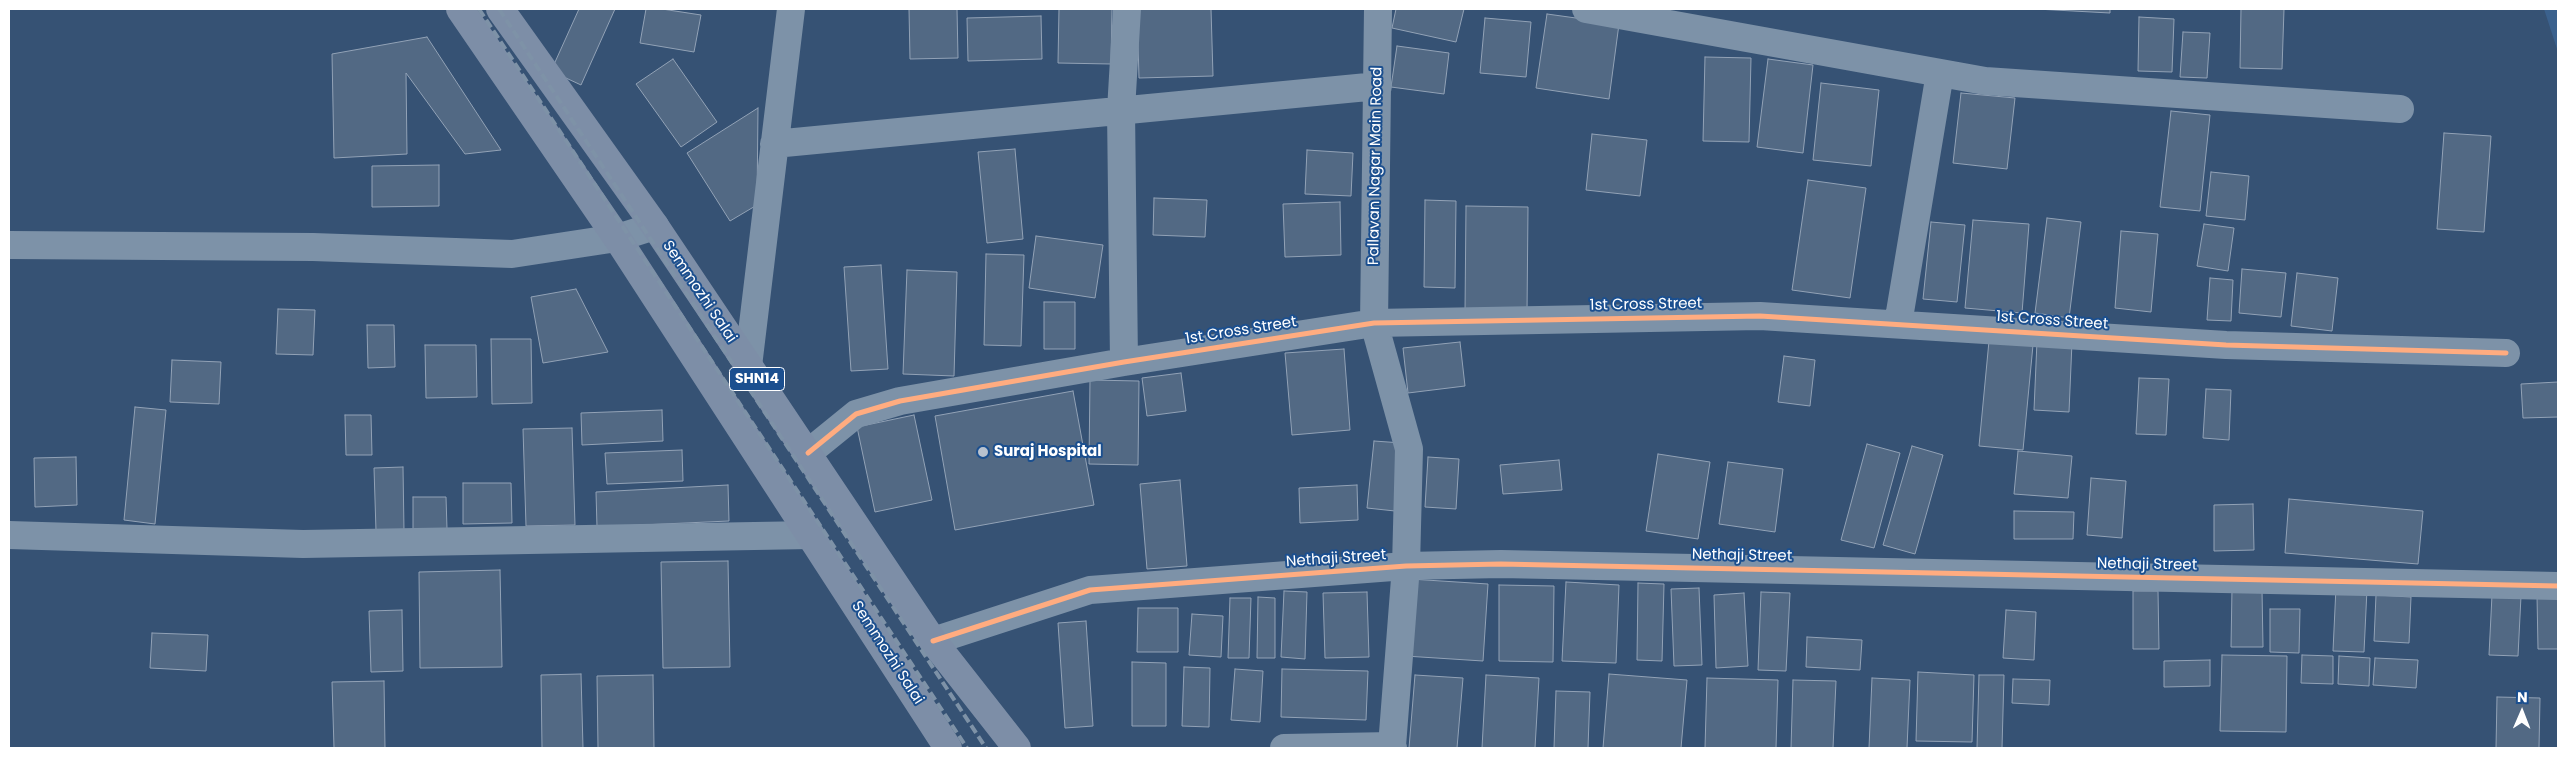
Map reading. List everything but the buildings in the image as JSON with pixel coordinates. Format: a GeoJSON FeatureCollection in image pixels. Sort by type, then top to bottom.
{"type":"FeatureCollection","features":[{"type":"Feature","properties":{"kind":"main road","name":"Semmozhi Salai"},"geometry":{"type":"LineString","coordinates":[[460,9],[617,238],[948,748]]}},
{"type":"Feature","properties":{"kind":"main road","name":"Semmozhi Salai"},"geometry":{"type":"LineString","coordinates":[[500,9],[655,226],[933,641],[1017,748]]}},
{"type":"Feature","properties":{"kind":"street"},"geometry":{"type":"LineString","coordinates":[[748,366],[791,9]]}},
{"type":"Feature","properties":{"kind":"street"},"geometry":{"type":"LineString","coordinates":[[1124,362],[1122,110],[1127,9]]}},
{"type":"Feature","properties":{"kind":"street","name":"Pallavan Nagar Main Road"},"geometry":{"type":"LineString","coordinates":[[1378,9],[1374,323],[1409,449],[1406,566],[1393,747]]}},
{"type":"Feature","properties":{"kind":"street"},"geometry":{"type":"LineString","coordinates":[[1586,9],[1984,81],[2400,109]]}},
{"type":"Feature","properties":{"kind":"street"},"geometry":{"type":"LineString","coordinates":[[1898,324],[1940,73]]}},
{"type":"Feature","properties":{"kind":"street"},"geometry":{"type":"LineString","coordinates":[[774,144],[1378,86]]}},
{"type":"Feature","properties":{"kind":"street"},"geometry":{"type":"LineString","coordinates":[[9,246],[313,247],[512,254],[617,238],[655,226]]}},
{"type":"Feature","properties":{"kind":"street","name":"1st Cross Street"},"geometry":{"type":"LineString","coordinates":[[808,453],[856,414],[900,401],[1124,362],[1374,323],[1760,316],[2226,345],[2506,353]]}},
{"type":"Feature","properties":{"kind":"street"},"geometry":{"type":"LineString","coordinates":[[9,535],[303,544],[811,535]]}},
{"type":"Feature","properties":{"kind":"street","name":"Nethaji Street"},"geometry":{"type":"LineString","coordinates":[[933,641],[1090,590],[1406,566],[1501,564],[2558,586]]}},
{"type":"Feature","properties":{"kind":"street"},"geometry":{"type":"LineString","coordinates":[[1284,748],[1393,747]]}},
{"type":"Feature","properties":{"kind":"water"},"geometry":{"type":"Polygon","coordinates":[[[2544,9],[2558,9],[2558,52],[2544,9]]]}},
{"type":"Feature","properties":{"kind":"railway"},"geometry":{"type":"LineString","coordinates":[[479,9],[967,748]]}},
{"type":"Feature","properties":{"kind":"railway"},"geometry":{"type":"LineString","coordinates":[[499,9],[986,748]]}},
{"type":"Feature","properties":{"kind":"cycle path"},"geometry":{"type":"LineString","coordinates":[[808,453],[856,414],[900,401],[1124,362],[1374,323],[1760,316],[2226,345],[2506,353]]}},
{"type":"Feature","properties":{"kind":"cycle path"},"geometry":{"type":"LineString","coordinates":[[933,641],[1090,590],[1406,566],[1501,564],[2558,586]]}},
{"type":"Feature","properties":{"kind":"place","name":"Suraj Hospital"},"geometry":{"type":"Point","coordinates":[983,452]}}]}
